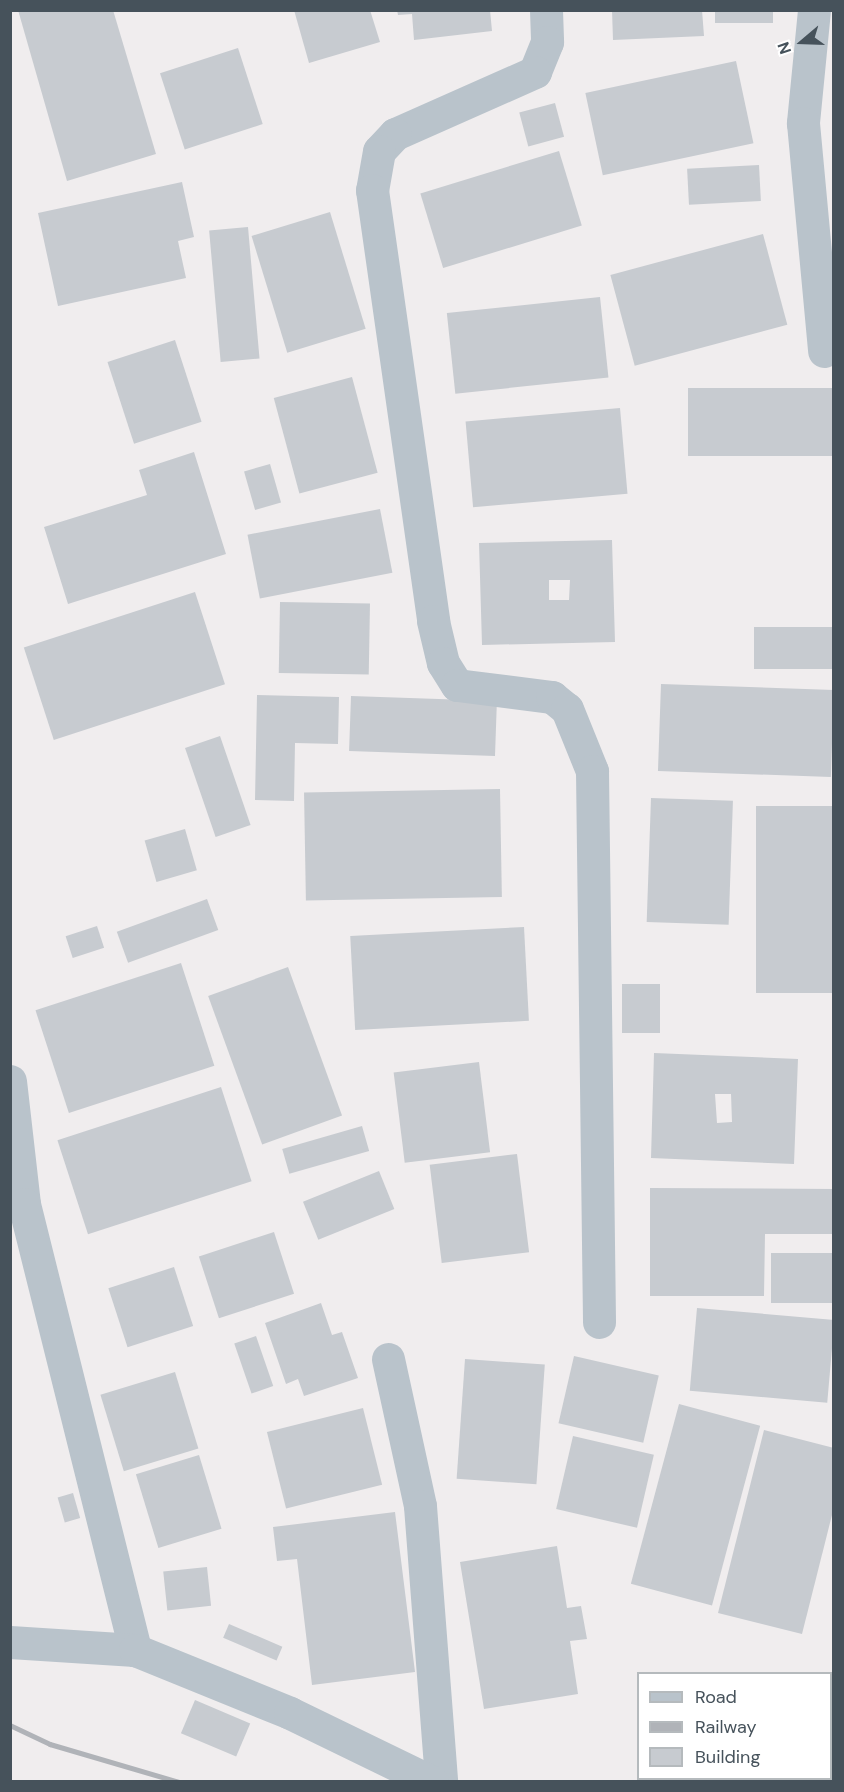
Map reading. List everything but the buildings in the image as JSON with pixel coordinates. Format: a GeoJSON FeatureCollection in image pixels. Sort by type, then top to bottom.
{"type":"FeatureCollection","features":[{"type":"Feature","properties":{"kind":"street"},"geometry":{"type":"LineString","coordinates":[[546,10],[547,42],[535,72],[395,134],[379,151],[372,190],[433,621],[443,663],[457,685],[552,697],[567,709],[592,771],[599,1322]]}},
{"type":"Feature","properties":{"kind":"street"},"geometry":{"type":"LineString","coordinates":[[814,10],[803,123],[824,351]]}},
{"type":"Feature","properties":{"kind":"street"},"geometry":{"type":"LineString","coordinates":[[10,1081],[24,1204],[135,1650]]}},
{"type":"Feature","properties":{"kind":"street"},"geometry":{"type":"LineString","coordinates":[[388,1359],[420,1506],[441,1782]]}},
{"type":"Feature","properties":{"kind":"street"},"geometry":{"type":"LineString","coordinates":[[10,1642],[135,1650],[290,1713],[432,1782]]}},
{"type":"Feature","properties":{"kind":"railway"},"geometry":{"type":"LineString","coordinates":[[10,1725],[50,1744],[179,1782]]}}]}
